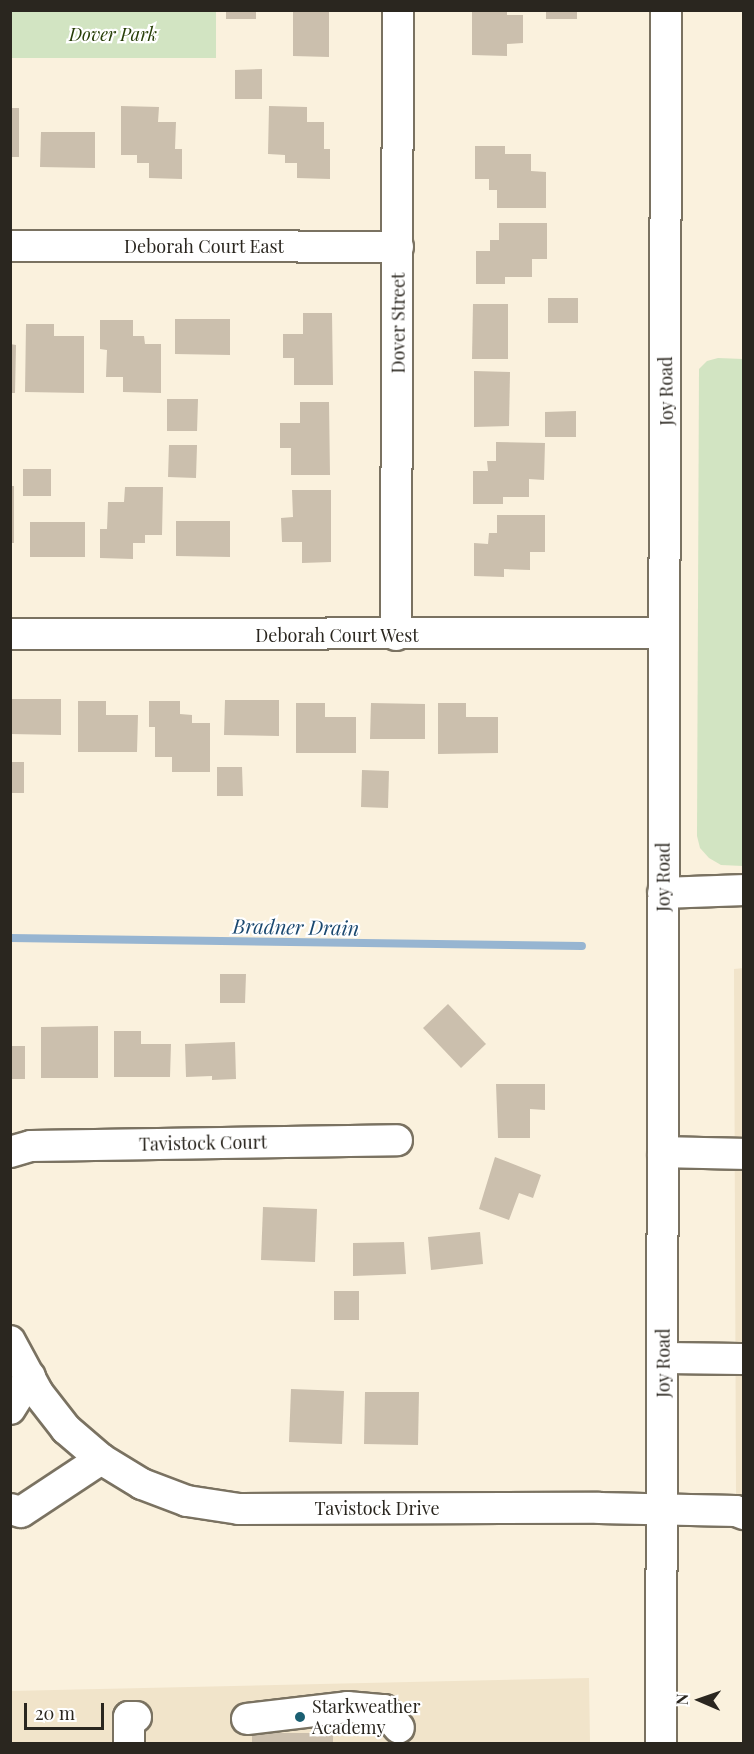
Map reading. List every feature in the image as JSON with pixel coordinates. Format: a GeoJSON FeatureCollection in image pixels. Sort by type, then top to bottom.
{"type":"FeatureCollection","features":[{"type":"Feature","properties":{"kind":"street","name":"Dover Street"},"geometry":{"type":"LineString","coordinates":[[396,635],[399,10]]}},
{"type":"Feature","properties":{"kind":"street","name":"Joy Road"},"geometry":{"type":"LineString","coordinates":[[662,1743],[666,10]]}},
{"type":"Feature","properties":{"kind":"street","name":"Deborah Court East"},"geometry":{"type":"LineString","coordinates":[[10,246],[398,247]]}},
{"type":"Feature","properties":{"kind":"street","name":"Deborah Court West"},"geometry":{"type":"LineString","coordinates":[[10,634],[663,633]]}},
{"type":"Feature","properties":{"kind":"street"},"geometry":{"type":"LineString","coordinates":[[663,893],[744,890]]}},
{"type":"Feature","properties":{"kind":"street","name":"Tavistock Court"},"geometry":{"type":"LineString","coordinates":[[10,1152],[31,1146],[397,1140]]}},
{"type":"Feature","properties":{"kind":"street"},"geometry":{"type":"LineString","coordinates":[[663,1152],[744,1154]]}},
{"type":"Feature","properties":{"kind":"street","name":"Tavistock Drive"},"geometry":{"type":"LineString","coordinates":[[10,1341],[38,1393],[66,1429],[101,1459],[162,1493],[196,1503],[239,1509],[599,1508],[736,1511],[744,1514]]}},
{"type":"Feature","properties":{"kind":"street"},"geometry":{"type":"LineString","coordinates":[[663,1358],[744,1359]]}},
{"type":"Feature","properties":{"kind":"street"},"geometry":{"type":"LineString","coordinates":[[10,1409],[30,1377]]}},
{"type":"Feature","properties":{"kind":"street"},"geometry":{"type":"LineString","coordinates":[[10,1509],[21,1512],[101,1459]]}},
{"type":"Feature","properties":{"kind":"street"},"geometry":{"type":"LineString","coordinates":[[247,1719],[347,1707],[384,1710],[399,1728]]}},
{"type":"Feature","properties":{"kind":"shaded area"},"geometry":{"type":"Polygon","coordinates":[[[744,968],[743,1496],[736,1496],[734,969],[744,968]]]}},
{"type":"Feature","properties":{"kind":"shaded area","name":"Starkweather Academy"},"geometry":{"type":"Polygon","coordinates":[[[589,1678],[590,1743],[11,1743],[10,1691],[589,1678]]]}},
{"type":"Feature","properties":{"kind":"green space","name":"Dover Park"},"geometry":{"type":"Polygon","coordinates":[[[11,10],[216,11],[216,58],[11,58],[11,10]]]}},
{"type":"Feature","properties":{"kind":"green space"},"geometry":{"type":"Polygon","coordinates":[[[718,358],[743,359],[743,866],[721,865],[709,858],[700,848],[697,836],[699,369],[707,361],[718,358]]]}},
{"type":"Feature","properties":{"kind":"building"},"geometry":{"type":"Polygon","coordinates":[[[226,10],[256,10],[256,19],[226,19],[226,10]]]}},
{"type":"Feature","properties":{"kind":"building"},"geometry":{"type":"Polygon","coordinates":[[[293,10],[329,10],[329,57],[293,56],[293,10]]]}},
{"type":"Feature","properties":{"kind":"building"},"geometry":{"type":"Polygon","coordinates":[[[472,10],[507,10],[507,15],[523,15],[523,43],[507,44],[507,56],[472,55],[472,10]]]}},
{"type":"Feature","properties":{"kind":"building"},"geometry":{"type":"Polygon","coordinates":[[[546,10],[577,10],[577,19],[546,19],[546,10]]]}},
{"type":"Feature","properties":{"kind":"building"},"geometry":{"type":"Polygon","coordinates":[[[262,69],[262,99],[235,99],[235,70],[262,69]]]}},
{"type":"Feature","properties":{"kind":"building"},"geometry":{"type":"Polygon","coordinates":[[[121,106],[159,107],[158,122],[176,122],[175,149],[182,149],[182,179],[149,178],[149,163],[137,163],[137,155],[121,155],[121,106]]]}},
{"type":"Feature","properties":{"kind":"building"},"geometry":{"type":"Polygon","coordinates":[[[269,106],[307,107],[307,122],[324,122],[324,149],[330,149],[330,179],[297,178],[297,163],[285,163],[285,155],[268,154],[269,106]]]}},
{"type":"Feature","properties":{"kind":"building"},"geometry":{"type":"Polygon","coordinates":[[[10,108],[19,108],[19,157],[10,157],[10,108]]]}},
{"type":"Feature","properties":{"kind":"building"},"geometry":{"type":"Polygon","coordinates":[[[41,132],[95,132],[95,168],[40,167],[41,132]]]}},
{"type":"Feature","properties":{"kind":"building"},"geometry":{"type":"Polygon","coordinates":[[[475,146],[505,146],[505,154],[531,154],[531,171],[546,172],[546,208],[497,208],[497,190],[489,190],[489,179],[475,179],[475,146]]]}},
{"type":"Feature","properties":{"kind":"building"},"geometry":{"type":"Polygon","coordinates":[[[499,223],[547,223],[547,259],[532,259],[532,277],[505,277],[505,284],[476,284],[476,251],[490,251],[490,240],[499,240],[499,223]]]}},
{"type":"Feature","properties":{"kind":"building"},"geometry":{"type":"Polygon","coordinates":[[[548,298],[578,298],[578,323],[548,323],[548,298]]]}},
{"type":"Feature","properties":{"kind":"building"},"geometry":{"type":"Polygon","coordinates":[[[473,304],[508,304],[508,359],[472,359],[473,304]]]}},
{"type":"Feature","properties":{"kind":"building"},"geometry":{"type":"Polygon","coordinates":[[[303,313],[332,313],[333,385],[294,385],[294,358],[283,358],[283,334],[303,334],[303,313]]]}},
{"type":"Feature","properties":{"kind":"building"},"geometry":{"type":"Polygon","coordinates":[[[175,319],[230,319],[230,355],[175,354],[175,319]]]}},
{"type":"Feature","properties":{"kind":"building"},"geometry":{"type":"Polygon","coordinates":[[[100,320],[133,320],[133,336],[144,336],[145,344],[161,344],[161,393],[123,392],[123,377],[106,377],[107,350],[100,349],[100,320]]]}},
{"type":"Feature","properties":{"kind":"building"},"geometry":{"type":"Polygon","coordinates":[[[26,324],[54,324],[54,336],[84,336],[84,393],[25,392],[26,324]]]}},
{"type":"Feature","properties":{"kind":"building"},"geometry":{"type":"Polygon","coordinates":[[[10,344],[16,345],[15,393],[10,393],[10,344]]]}},
{"type":"Feature","properties":{"kind":"building"},"geometry":{"type":"Polygon","coordinates":[[[474,371],[510,372],[509,426],[474,427],[474,371]]]}},
{"type":"Feature","properties":{"kind":"building"},"geometry":{"type":"Polygon","coordinates":[[[167,399],[198,399],[197,431],[167,431],[167,399]]]}},
{"type":"Feature","properties":{"kind":"building"},"geometry":{"type":"Polygon","coordinates":[[[300,402],[329,402],[330,475],[291,475],[291,448],[280,448],[280,423],[300,423],[300,402]]]}},
{"type":"Feature","properties":{"kind":"building"},"geometry":{"type":"Polygon","coordinates":[[[576,411],[576,437],[545,437],[545,412],[576,411]]]}},
{"type":"Feature","properties":{"kind":"building"},"geometry":{"type":"Polygon","coordinates":[[[496,442],[545,443],[544,480],[529,479],[529,497],[503,497],[503,504],[473,504],[473,471],[488,471],[487,461],[496,461],[496,442]]]}},
{"type":"Feature","properties":{"kind":"building"},"geometry":{"type":"Polygon","coordinates":[[[169,445],[197,445],[196,478],[168,477],[169,445]]]}},
{"type":"Feature","properties":{"kind":"building"},"geometry":{"type":"Polygon","coordinates":[[[23,469],[51,469],[51,496],[23,496],[23,469]]]}},
{"type":"Feature","properties":{"kind":"building"},"geometry":{"type":"Polygon","coordinates":[[[10,486],[14,486],[14,543],[10,543],[10,486]]]}},
{"type":"Feature","properties":{"kind":"building"},"geometry":{"type":"Polygon","coordinates":[[[125,487],[163,487],[162,535],[145,535],[145,543],[133,543],[133,559],[100,558],[100,529],[107,529],[108,502],[124,502],[125,487]]]}},
{"type":"Feature","properties":{"kind":"building"},"geometry":{"type":"Polygon","coordinates":[[[292,490],[331,490],[331,562],[302,563],[302,542],[282,542],[281,518],[293,517],[292,490]]]}},
{"type":"Feature","properties":{"kind":"building"},"geometry":{"type":"Polygon","coordinates":[[[497,515],[545,515],[545,552],[530,552],[530,570],[504,569],[504,577],[474,576],[474,543],[488,544],[489,533],[497,533],[497,515]]]}},
{"type":"Feature","properties":{"kind":"building"},"geometry":{"type":"Polygon","coordinates":[[[176,521],[230,521],[230,557],[176,556],[176,521]]]}},
{"type":"Feature","properties":{"kind":"building"},"geometry":{"type":"Polygon","coordinates":[[[30,522],[85,522],[85,557],[30,557],[30,522]]]}},
{"type":"Feature","properties":{"kind":"building"},"geometry":{"type":"Polygon","coordinates":[[[10,699],[61,699],[61,735],[10,734],[10,699]]]}},
{"type":"Feature","properties":{"kind":"building"},"geometry":{"type":"Polygon","coordinates":[[[225,700],[279,700],[279,736],[224,735],[225,700]]]}},
{"type":"Feature","properties":{"kind":"building"},"geometry":{"type":"Polygon","coordinates":[[[78,701],[106,701],[106,715],[138,715],[137,752],[78,752],[78,701]]]}},
{"type":"Feature","properties":{"kind":"building"},"geometry":{"type":"Polygon","coordinates":[[[149,701],[180,701],[180,714],[192,715],[192,723],[210,723],[210,772],[172,772],[172,757],[155,757],[155,727],[149,727],[149,701]]]}},
{"type":"Feature","properties":{"kind":"building"},"geometry":{"type":"Polygon","coordinates":[[[296,703],[325,703],[325,717],[356,717],[356,753],[296,753],[296,703]]]}},
{"type":"Feature","properties":{"kind":"building"},"geometry":{"type":"Polygon","coordinates":[[[371,703],[425,704],[425,739],[370,739],[371,703]]]}},
{"type":"Feature","properties":{"kind":"building"},"geometry":{"type":"Polygon","coordinates":[[[438,703],[466,703],[466,717],[498,717],[498,753],[438,754],[438,703]]]}},
{"type":"Feature","properties":{"kind":"building"},"geometry":{"type":"Polygon","coordinates":[[[10,762],[24,762],[24,793],[10,793],[10,762]]]}},
{"type":"Feature","properties":{"kind":"building"},"geometry":{"type":"Polygon","coordinates":[[[217,767],[242,767],[243,796],[217,796],[217,767]]]}},
{"type":"Feature","properties":{"kind":"building"},"geometry":{"type":"Polygon","coordinates":[[[362,770],[389,771],[388,808],[361,807],[362,770]]]}},
{"type":"Feature","properties":{"kind":"building"},"geometry":{"type":"Polygon","coordinates":[[[220,974],[246,974],[245,1003],[220,1003],[220,974]]]}},
{"type":"Feature","properties":{"kind":"building"},"geometry":{"type":"Polygon","coordinates":[[[448,1004],[486,1044],[461,1068],[423,1028],[448,1004]]]}},
{"type":"Feature","properties":{"kind":"building"},"geometry":{"type":"Polygon","coordinates":[[[98,1026],[98,1078],[41,1078],[41,1027],[98,1026]]]}},
{"type":"Feature","properties":{"kind":"building"},"geometry":{"type":"Polygon","coordinates":[[[114,1031],[141,1031],[141,1044],[171,1044],[170,1077],[114,1077],[114,1031]]]}},
{"type":"Feature","properties":{"kind":"building"},"geometry":{"type":"Polygon","coordinates":[[[235,1042],[236,1079],[212,1080],[212,1076],[186,1077],[185,1044],[235,1042]]]}},
{"type":"Feature","properties":{"kind":"building"},"geometry":{"type":"Polygon","coordinates":[[[10,1046],[25,1046],[25,1079],[10,1079],[10,1046]]]}},
{"type":"Feature","properties":{"kind":"building"},"geometry":{"type":"Polygon","coordinates":[[[496,1084],[545,1084],[545,1110],[530,1109],[530,1138],[498,1138],[496,1084]]]}},
{"type":"Feature","properties":{"kind":"building"},"geometry":{"type":"Polygon","coordinates":[[[495,1157],[541,1175],[533,1198],[519,1193],[509,1220],[479,1209],[495,1157]]]}},
{"type":"Feature","properties":{"kind":"building"},"geometry":{"type":"Polygon","coordinates":[[[263,1207],[317,1209],[315,1262],[261,1260],[263,1207]]]}},
{"type":"Feature","properties":{"kind":"building"},"geometry":{"type":"Polygon","coordinates":[[[480,1232],[483,1264],[431,1270],[428,1237],[480,1232]]]}},
{"type":"Feature","properties":{"kind":"building"},"geometry":{"type":"Polygon","coordinates":[[[404,1242],[406,1274],[353,1276],[353,1243],[404,1242]]]}},
{"type":"Feature","properties":{"kind":"building"},"geometry":{"type":"Polygon","coordinates":[[[334,1291],[359,1291],[359,1320],[334,1320],[334,1291]]]}},
{"type":"Feature","properties":{"kind":"building"},"geometry":{"type":"Polygon","coordinates":[[[291,1389],[344,1391],[342,1444],[289,1442],[291,1389]]]}},
{"type":"Feature","properties":{"kind":"building"},"geometry":{"type":"Polygon","coordinates":[[[365,1392],[419,1392],[418,1445],[364,1444],[365,1392]]]}},
{"type":"Feature","properties":{"kind":"building"},"geometry":{"type":"Polygon","coordinates":[[[252,1733],[333,1733],[333,1744],[252,1744],[252,1733]]]}},
{"type":"Feature","properties":{"kind":"waterway","name":"Bradner Drain"},"geometry":{"type":"LineString","coordinates":[[10,938],[582,946]]}},
{"type":"Feature","properties":{"kind":"place","name":"Starkweather Academy"},"geometry":{"type":"Point","coordinates":[300,1717]}}]}
